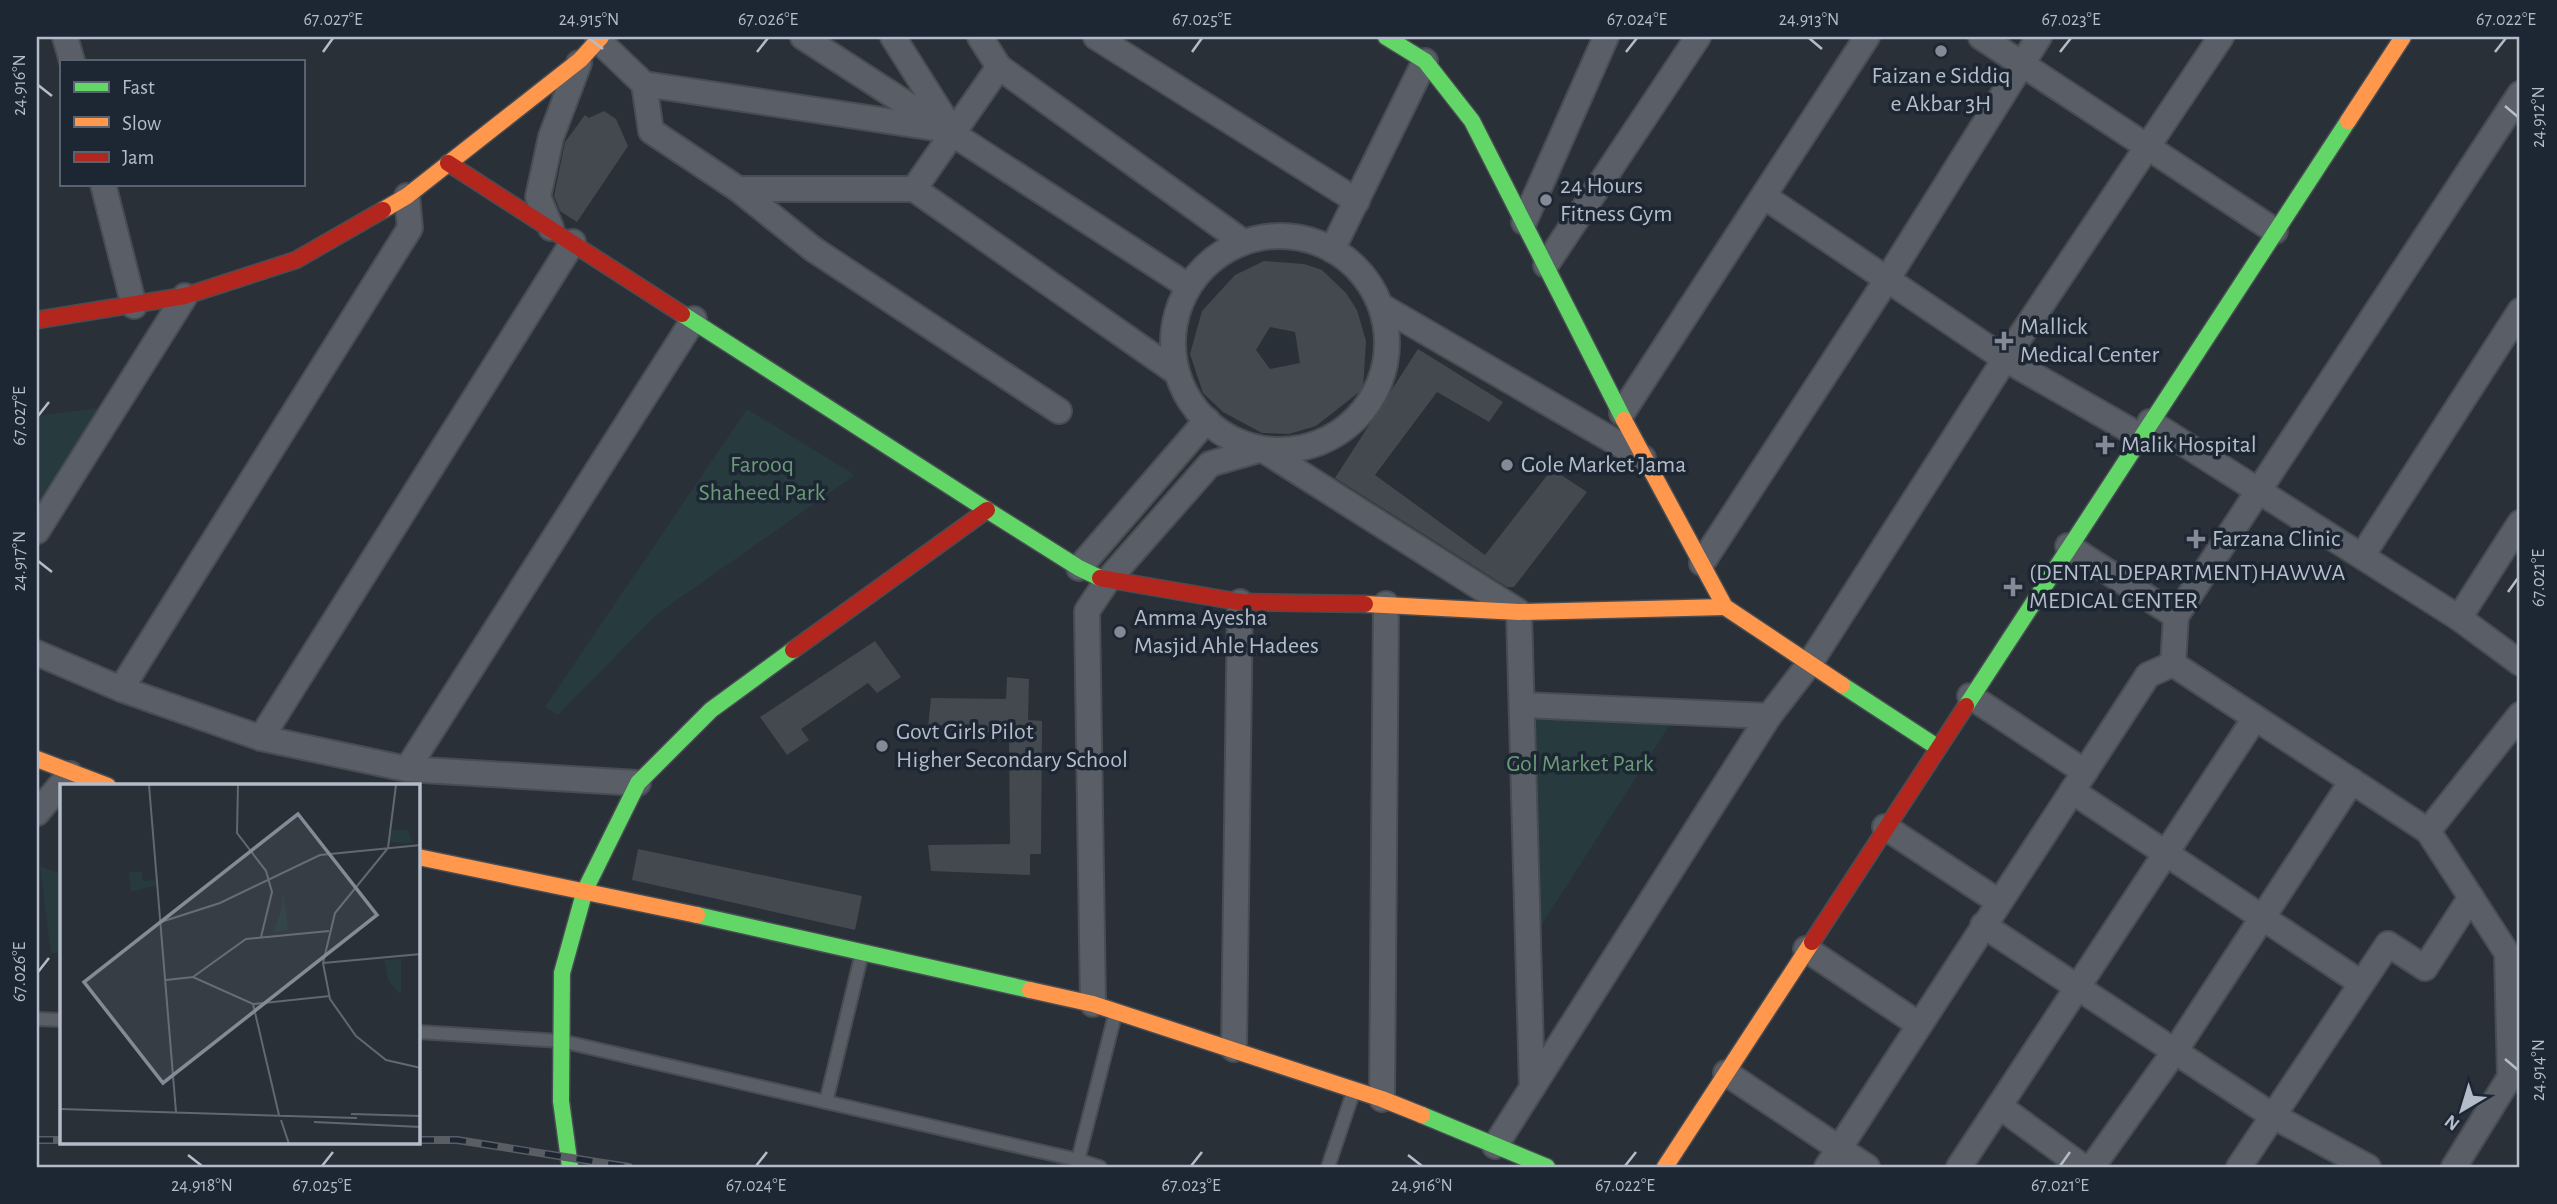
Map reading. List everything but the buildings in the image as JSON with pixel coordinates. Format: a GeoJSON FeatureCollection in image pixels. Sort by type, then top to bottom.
{"type":"FeatureCollection","features":[{"type":"Feature","properties":{"kind":"street"},"geometry":{"type":"LineString","coordinates":[[65,37],[72,60]]}},
{"type":"Feature","properties":{"kind":"street"},"geometry":{"type":"LineString","coordinates":[[803,37],[1188,286]]}},
{"type":"Feature","properties":{"kind":"street"},"geometry":{"type":"LineString","coordinates":[[893,37],[952,131]]}},
{"type":"Feature","properties":{"kind":"street"},"geometry":{"type":"LineString","coordinates":[[980,37],[999,67],[1242,242]]}},
{"type":"Feature","properties":{"kind":"street"},"geometry":{"type":"LineString","coordinates":[[1096,37],[1357,201]]}},
{"type":"Feature","properties":{"kind":"street"},"geometry":{"type":"LineString","coordinates":[[1387,37],[1428,55],[1472,121],[1643,457],[1725,607],[1937,747]]}},
{"type":"Feature","properties":{"kind":"street"},"geometry":{"type":"LineString","coordinates":[[1524,222],[1606,37]]}},
{"type":"Feature","properties":{"kind":"street"},"geometry":{"type":"LineString","coordinates":[[1546,265],[1698,37]]}},
{"type":"Feature","properties":{"kind":"street"},"geometry":{"type":"LineString","coordinates":[[1622,413],[1867,37]]}},
{"type":"Feature","properties":{"kind":"street"},"geometry":{"type":"LineString","coordinates":[[1981,37],[2275,231]]}},
{"type":"Feature","properties":{"kind":"street"},"geometry":{"type":"LineString","coordinates":[[1702,563],[1886,281],[2039,37]]}},
{"type":"Feature","properties":{"kind":"street"},"geometry":{"type":"LineString","coordinates":[[1495,1146],[1769,716],[1810,663],[2006,359],[2221,37]]}},
{"type":"Feature","properties":{"kind":"street"},"geometry":{"type":"LineString","coordinates":[[1665,1167],[1970,696],[2403,37]]}},
{"type":"Feature","properties":{"kind":"street"},"geometry":{"type":"LineString","coordinates":[[37,320],[185,296],[296,260],[407,196],[580,60],[600,38],[644,84],[651,131],[738,189],[813,249],[1059,411]]}},
{"type":"Feature","properties":{"kind":"street"},"geometry":{"type":"LineString","coordinates":[[1332,250],[1428,55]]}},
{"type":"Feature","properties":{"kind":"street"},"geometry":{"type":"LineString","coordinates":[[551,228],[538,197],[551,138],[580,60]]}},
{"type":"Feature","properties":{"kind":"street"},"geometry":{"type":"LineString","coordinates":[[914,189],[999,67]]}},
{"type":"Feature","properties":{"kind":"street"},"geometry":{"type":"LineString","coordinates":[[644,84],[952,131]]}},
{"type":"Feature","properties":{"kind":"street"},"geometry":{"type":"LineString","coordinates":[[2173,664],[2176,616],[2520,94]]}},
{"type":"Feature","properties":{"kind":"street"},"geometry":{"type":"LineString","coordinates":[[448,163],[987,510],[1079,568],[1107,581],[1240,602],[1386,604],[1519,612],[1725,607]]}},
{"type":"Feature","properties":{"kind":"street"},"geometry":{"type":"LineString","coordinates":[[104,186],[134,306]]}},
{"type":"Feature","properties":{"kind":"street"},"geometry":{"type":"LineString","coordinates":[[738,189],[914,189],[1176,372]]}},
{"type":"Feature","properties":{"kind":"street"},"geometry":{"type":"LineString","coordinates":[[121,689],[410,228],[407,196]]}},
{"type":"Feature","properties":{"kind":"street"},"geometry":{"type":"LineString","coordinates":[[1765,197],[1886,281],[2006,359],[2145,429],[2259,491],[2459,618],[2520,663]]}},
{"type":"Feature","properties":{"kind":"street"},"geometry":{"type":"LineString","coordinates":[[1105,1008],[1087,611],[1107,581],[1210,464],[1262,449],[1301,449],[1336,435],[1357,418],[1378,388],[1387,351],[1381,306],[1362,273],[1332,250],[1310,240],[1279,235],[1242,242],[1216,256],[1188,286],[1176,312],[1172,349],[1176,372],[1192,406],[1222,434],[1262,449],[1519,612]]}},
{"type":"Feature","properties":{"kind":"street"},"geometry":{"type":"LineString","coordinates":[[261,738],[573,242]]}},
{"type":"Feature","properties":{"kind":"street"},"geometry":{"type":"LineString","coordinates":[[37,531],[185,296]]}},
{"type":"Feature","properties":{"kind":"street"},"geometry":{"type":"LineString","coordinates":[[1381,306],[1643,457]]}},
{"type":"Feature","properties":{"kind":"street"},"geometry":{"type":"LineString","coordinates":[[2362,556],[2520,311]]}},
{"type":"Feature","properties":{"kind":"street"},"geometry":{"type":"LineString","coordinates":[[407,769],[694,319]]}},
{"type":"Feature","properties":{"kind":"street"},"geometry":{"type":"LineString","coordinates":[[1079,568],[1208,420]]}},
{"type":"Feature","properties":{"kind":"street"},"geometry":{"type":"LineString","coordinates":[[570,1167],[561,1101],[562,973],[585,890],[638,783],[712,710],[987,510]]}},
{"type":"Feature","properties":{"kind":"street"},"geometry":{"type":"LineString","coordinates":[[2459,618],[2520,523]]}},
{"type":"Feature","properties":{"kind":"street"},"geometry":{"type":"LineString","coordinates":[[2068,546],[2176,616]]}},
{"type":"Feature","properties":{"kind":"street"},"geometry":{"type":"LineString","coordinates":[[1234,1049],[1240,602]]}},
{"type":"Feature","properties":{"kind":"street"},"geometry":{"type":"LineString","coordinates":[[1381,1099],[1386,604]]}},
{"type":"Feature","properties":{"kind":"street"},"geometry":{"type":"LineString","coordinates":[[1519,612],[1532,1088]]}},
{"type":"Feature","properties":{"kind":"street"},"geometry":{"type":"LineString","coordinates":[[37,653],[121,689],[261,738],[407,769],[638,783]]}},
{"type":"Feature","properties":{"kind":"street"},"geometry":{"type":"LineString","coordinates":[[2173,664],[2428,831],[2507,953],[2515,1080],[2454,1167]]}},
{"type":"Feature","properties":{"kind":"street"},"geometry":{"type":"LineString","coordinates":[[1833,1158],[2148,675],[2173,664]]}},
{"type":"Feature","properties":{"kind":"street"},"geometry":{"type":"LineString","coordinates":[[1970,696],[2166,853],[2361,983]]}},
{"type":"Feature","properties":{"kind":"street"},"geometry":{"type":"LineString","coordinates":[[1522,705],[1769,716]]}},
{"type":"Feature","properties":{"kind":"street"},"geometry":{"type":"LineString","coordinates":[[2428,831],[2520,715]]}},
{"type":"Feature","properties":{"kind":"street"},"geometry":{"type":"LineString","coordinates":[[1959,1167],[2255,718]]}},
{"type":"Feature","properties":{"kind":"street"},"geometry":{"type":"LineString","coordinates":[[37,759],[102,784]]}},
{"type":"Feature","properties":{"kind":"street"},"geometry":{"type":"LineString","coordinates":[[62,784],[70,774]]}},
{"type":"Feature","properties":{"kind":"street"},"geometry":{"type":"LineString","coordinates":[[2092,1167],[2175,1051],[2352,781]]}},
{"type":"Feature","properties":{"kind":"street"},"geometry":{"type":"LineString","coordinates":[[37,813],[60,786]]}},
{"type":"Feature","properties":{"kind":"street"},"geometry":{"type":"LineString","coordinates":[[1885,827],[1999,902]]}},
{"type":"Feature","properties":{"kind":"street"},"geometry":{"type":"LineString","coordinates":[[420,857],[585,890],[1105,1008],[1381,1099],[1547,1167]]}},
{"type":"Feature","properties":{"kind":"street"},"geometry":{"type":"LineString","coordinates":[[2239,1167],[2388,944],[2425,968],[2471,897]]}},
{"type":"Feature","properties":{"kind":"street"},"geometry":{"type":"LineString","coordinates":[[1983,925],[2273,1116],[2368,1167]]}},
{"type":"Feature","properties":{"kind":"street"},"geometry":{"type":"LineString","coordinates":[[1806,949],[1918,1024]]}},
{"type":"Feature","properties":{"kind":"street"},"geometry":{"type":"LineString","coordinates":[[1726,1073],[1833,1158],[1867,1167]]}},
{"type":"Feature","properties":{"kind":"street"},"geometry":{"type":"LineString","coordinates":[[1999,1106],[2083,1167]]}},
{"type":"Feature","properties":{"kind":"lane"},"geometry":{"type":"LineString","coordinates":[[826,1102],[862,953]]}},
{"type":"Feature","properties":{"kind":"lane"},"geometry":{"type":"LineString","coordinates":[[1078,1160],[1105,1008]]}},
{"type":"Feature","properties":{"kind":"lane"},"geometry":{"type":"LineString","coordinates":[[37,1018],[60,1020]]}},
{"type":"Feature","properties":{"kind":"lane"},"geometry":{"type":"LineString","coordinates":[[420,1032],[561,1041],[1100,1167]]}},
{"type":"Feature","properties":{"kind":"lane"},"geometry":{"type":"LineString","coordinates":[[1328,1167],[1354,1090]]}},
{"type":"Feature","properties":{"kind":"green space"},"geometry":{"type":"Polygon","coordinates":[[[115,406],[37,531],[37,416],[115,406]]]}},
{"type":"Feature","properties":{"kind":"green space","name":"Farooq Shaheed Park"},"geometry":{"type":"Polygon","coordinates":[[[747,409],[855,475],[657,614],[558,715],[545,707],[747,409]]]}},
{"type":"Feature","properties":{"kind":"green space","name":"Gol Market Park"},"geometry":{"type":"Polygon","coordinates":[[[1522,705],[1678,712],[1528,946],[1522,705]]]}},
{"type":"Feature","properties":{"kind":"green space"},"geometry":{"type":"Polygon","coordinates":[[[40,866],[60,874],[60,953],[51,953],[40,866]]]}},
{"type":"Feature","properties":{"kind":"railway"},"geometry":{"type":"LineString","coordinates":[[37,1140],[60,1140]]}},
{"type":"Feature","properties":{"kind":"railway"},"geometry":{"type":"LineString","coordinates":[[420,1140],[457,1140],[629,1167]]}},
{"type":"Feature","properties":{"kind":"traffic: fast"},"geometry":{"type":"LineString","coordinates":[[1386,37],[1425,61],[1472,121],[1624,420]]}},
{"type":"Feature","properties":{"kind":"traffic: fast"},"geometry":{"type":"LineString","coordinates":[[1966,706],[2348,121]]}},
{"type":"Feature","properties":{"kind":"traffic: fast"},"geometry":{"type":"LineString","coordinates":[[682,314],[987,510],[1079,568],[1100,578]]}},
{"type":"Feature","properties":{"kind":"traffic: fast"},"geometry":{"type":"LineString","coordinates":[[570,1167],[561,1101],[562,973],[585,890],[638,783],[711,710],[793,650]]}},
{"type":"Feature","properties":{"kind":"traffic: fast"},"geometry":{"type":"LineString","coordinates":[[1842,685],[1937,747]]}},
{"type":"Feature","properties":{"kind":"traffic: fast"},"geometry":{"type":"LineString","coordinates":[[697,915],[1030,990]]}},
{"type":"Feature","properties":{"kind":"traffic: fast"},"geometry":{"type":"LineString","coordinates":[[1422,1115],[1547,1167]]}},
{"type":"Feature","properties":{"kind":"traffic: slow"},"geometry":{"type":"LineString","coordinates":[[383,210],[407,196],[580,60],[601,37]]}},
{"type":"Feature","properties":{"kind":"traffic: slow"},"geometry":{"type":"LineString","coordinates":[[2348,121],[2403,37]]}},
{"type":"Feature","properties":{"kind":"traffic: slow"},"geometry":{"type":"LineString","coordinates":[[1624,420],[1725,607],[1842,685]]}},
{"type":"Feature","properties":{"kind":"traffic: slow"},"geometry":{"type":"LineString","coordinates":[[1365,604],[1519,612],[1725,607]]}},
{"type":"Feature","properties":{"kind":"traffic: slow"},"geometry":{"type":"LineString","coordinates":[[37,759],[103,784]]}},
{"type":"Feature","properties":{"kind":"traffic: slow"},"geometry":{"type":"LineString","coordinates":[[420,857],[697,915]]}},
{"type":"Feature","properties":{"kind":"traffic: slow"},"geometry":{"type":"LineString","coordinates":[[1665,1167],[1812,942]]}},
{"type":"Feature","properties":{"kind":"traffic: slow"},"geometry":{"type":"LineString","coordinates":[[1030,990],[1093,1004],[1382,1099],[1422,1115]]}},
{"type":"Feature","properties":{"kind":"traffic: jam"},"geometry":{"type":"LineString","coordinates":[[448,163],[682,314]]}},
{"type":"Feature","properties":{"kind":"traffic: jam"},"geometry":{"type":"LineString","coordinates":[[37,320],[185,296],[296,260],[383,210]]}},
{"type":"Feature","properties":{"kind":"traffic: jam"},"geometry":{"type":"LineString","coordinates":[[793,650],[987,510]]}},
{"type":"Feature","properties":{"kind":"traffic: jam"},"geometry":{"type":"LineString","coordinates":[[1100,578],[1240,602],[1365,604]]}},
{"type":"Feature","properties":{"kind":"traffic: jam"},"geometry":{"type":"LineString","coordinates":[[1812,942],[1966,706]]}},
{"type":"Feature","properties":{"kind":"place","name":"Faizan e Siddiq e Akbar 3H"},"geometry":{"type":"Point","coordinates":[1941,51]}},
{"type":"Feature","properties":{"kind":"place","name":"24 Hours Fitness Gym"},"geometry":{"type":"Point","coordinates":[1546,200]}},
{"type":"Feature","properties":{"kind":"place","name":"Mallick Medical Center"},"geometry":{"type":"Point","coordinates":[2004,341]}},
{"type":"Feature","properties":{"kind":"place","name":"Malik Hospital"},"geometry":{"type":"Point","coordinates":[2105,445]}},
{"type":"Feature","properties":{"kind":"place","name":"Gole Market Jama"},"geometry":{"type":"Point","coordinates":[1507,465]}},
{"type":"Feature","properties":{"kind":"place","name":"Farzana Clinic"},"geometry":{"type":"Point","coordinates":[2196,539]}},
{"type":"Feature","properties":{"kind":"place","name":"(DENTAL DEPARTMENT)HAWWA MEDICAL CENTER"},"geometry":{"type":"Point","coordinates":[2013,587]}},
{"type":"Feature","properties":{"kind":"place","name":"Amma Ayesha Masjid Ahle Hadees"},"geometry":{"type":"Point","coordinates":[1120,632]}},
{"type":"Feature","properties":{"kind":"place","name":"Govt Girls Pilot Higher Secondary School"},"geometry":{"type":"Point","coordinates":[882,746]}}]}
